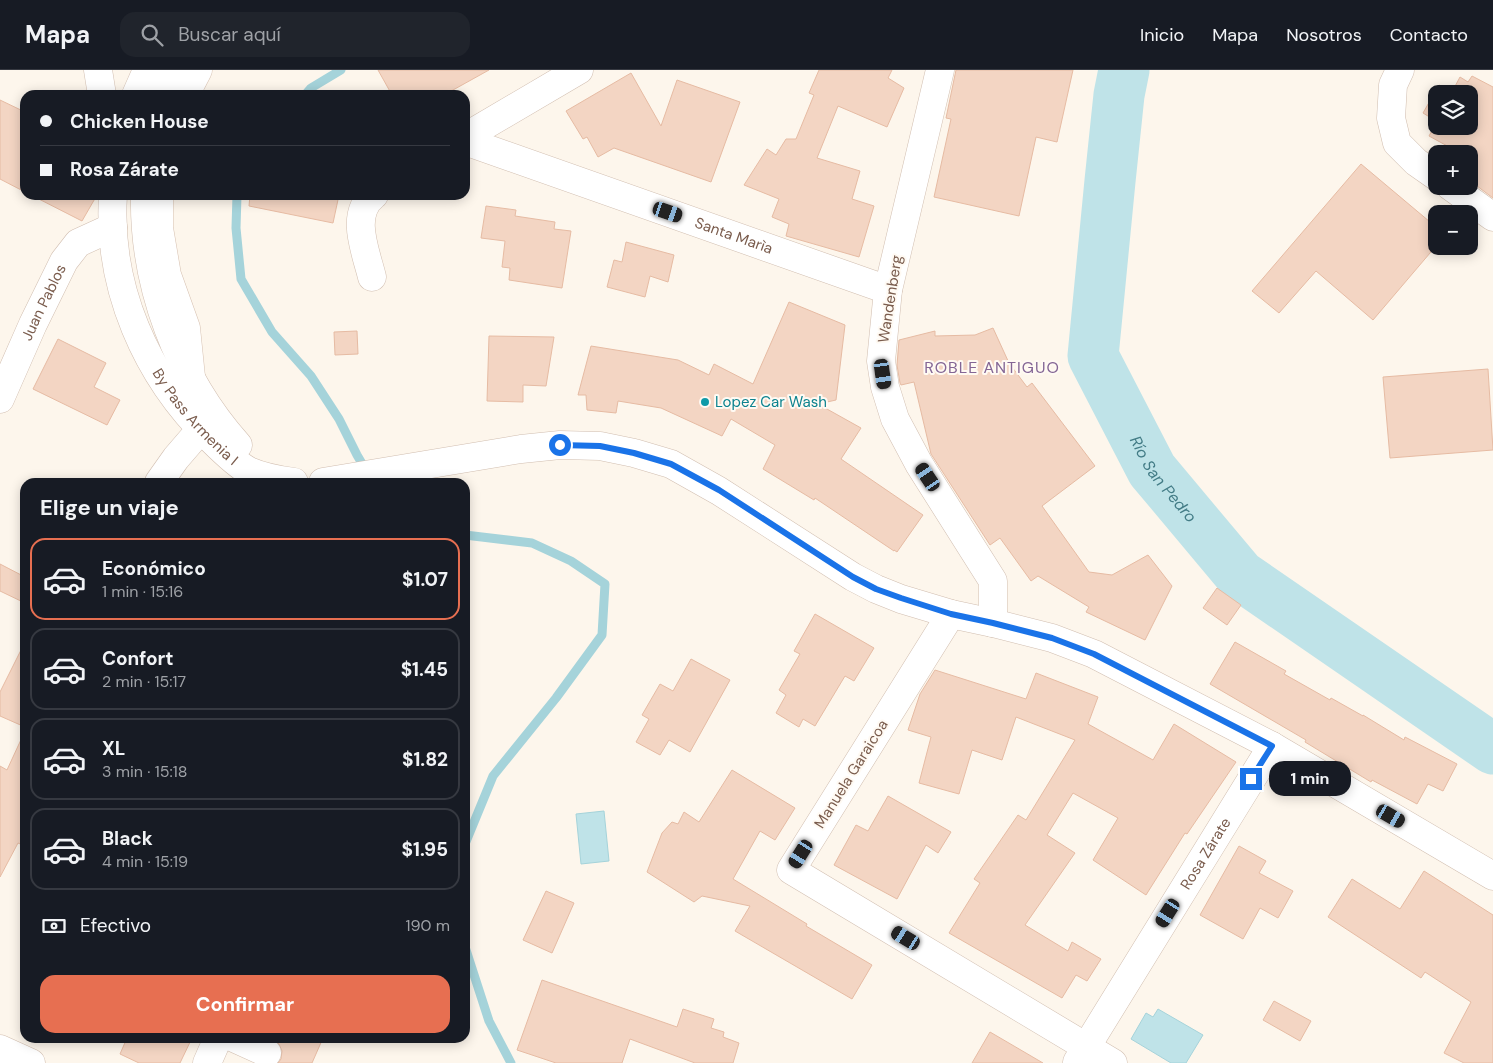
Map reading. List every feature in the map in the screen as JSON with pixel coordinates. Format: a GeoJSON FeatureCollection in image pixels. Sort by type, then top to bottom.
{"type":"FeatureCollection","features":[{"type":"Feature","properties":{"kind":"street"},"geometry":{"type":"LineString","coordinates":[[98,70],[101,90]]}},
{"type":"Feature","properties":{"kind":"street"},"geometry":{"type":"LineString","coordinates":[[146,88],[174,70]]}},
{"type":"Feature","properties":{"kind":"street"},"geometry":{"type":"LineString","coordinates":[[188,90],[198,70]]}},
{"type":"Feature","properties":{"kind":"street"},"geometry":{"type":"LineString","coordinates":[[470,134],[579,70]]}},
{"type":"Feature","properties":{"kind":"street","name":"Wandenberg"},"geometry":{"type":"LineString","coordinates":[[940,70],[888,290],[881,361],[885,387],[895,420],[919,464],[993,581],[993,623]]}},
{"type":"Feature","properties":{"kind":"street"},"geometry":{"type":"LineString","coordinates":[[1400,70],[1393,85],[1391,118],[1397,143],[1416,162],[1428,170]]}},
{"type":"Feature","properties":{"kind":"street","name":"Santa Marìa"},"geometry":{"type":"LineString","coordinates":[[470,143],[888,290]]}},
{"type":"Feature","properties":{"kind":"street"},"geometry":{"type":"LineString","coordinates":[[1463,195],[1493,216]]}},
{"type":"Feature","properties":{"kind":"street","name":"By Pass Armenia I"},"geometry":{"type":"LineString","coordinates":[[114,200],[115,252],[122,291],[134,328],[151,363],[172,396],[222,450],[248,471],[276,478]]}},
{"type":"Feature","properties":{"kind":"street","name":"By Pass Armenia I"},"geometry":{"type":"LineString","coordinates":[[145,200],[147,242],[163,312],[172,337],[191,377],[221,425],[241,447],[281,478]]}},
{"type":"Feature","properties":{"kind":"street"},"geometry":{"type":"LineString","coordinates":[[159,200],[159,228],[167,275],[186,328],[191,377]]}},
{"type":"Feature","properties":{"kind":"street"},"geometry":{"type":"LineString","coordinates":[[368,200],[362,208],[360,222],[372,277]]}},
{"type":"Feature","properties":{"kind":"street","name":"Juan Pablos"},"geometry":{"type":"LineString","coordinates":[[0,399],[33,324],[64,261],[78,243],[113,227]]}},
{"type":"Feature","properties":{"kind":"street"},"geometry":{"type":"LineString","coordinates":[[162,478],[201,429]]}},
{"type":"Feature","properties":{"kind":"street"},"geometry":{"type":"LineString","coordinates":[[347,478],[521,449],[560,445],[600,446],[634,453],[671,464],[719,490],[853,577],[876,589],[951,614],[1052,638],[1094,654],[1272,746],[1493,876]]}},
{"type":"Feature","properties":{"kind":"street","name":"Manuela Garaicoa"},"geometry":{"type":"LineString","coordinates":[[951,614],[791,870],[1081,1055],[1113,1063]]}},
{"type":"Feature","properties":{"kind":"street","name":"Rosa Zárate"},"geometry":{"type":"LineString","coordinates":[[1081,1055],[1272,746]]}},
{"type":"Feature","properties":{"kind":"street"},"geometry":{"type":"LineString","coordinates":[[207,1063],[216,1043]]}},
{"type":"Feature","properties":{"kind":"street"},"geometry":{"type":"LineString","coordinates":[[245,1043],[268,1053]]}},
{"type":"Feature","properties":{"kind":"street"},"geometry":{"type":"LineString","coordinates":[[0,1049],[31,1063]]}},
{"type":"Feature","properties":{"kind":"water"},"geometry":{"type":"Polygon","coordinates":[[[604,811],[609,861],[581,864],[576,814],[604,811]]]}},
{"type":"Feature","properties":{"kind":"water"},"geometry":{"type":"Polygon","coordinates":[[[1158,1009],[1203,1035],[1186,1063],[1171,1063],[1131,1039],[1146,1013],[1153,1017],[1158,1009]]]}},
{"type":"Feature","properties":{"kind":"building"},"geometry":{"type":"Polygon","coordinates":[[[378,70],[489,70],[453,90],[389,90],[378,70]]]}},
{"type":"Feature","properties":{"kind":"building"},"geometry":{"type":"Polygon","coordinates":[[[819,70],[892,70],[888,78],[904,88],[887,127],[838,106],[817,158],[860,171],[852,199],[874,206],[859,257],[786,236],[789,224],[772,217],[779,199],[744,185],[767,149],[776,155],[786,139],[796,139],[814,95],[809,93],[819,70]]]}},
{"type":"Feature","properties":{"kind":"building"},"geometry":{"type":"Polygon","coordinates":[[[956,70],[1073,70],[1057,142],[1036,137],[1019,216],[934,197],[951,119],[946,118],[956,70]]]}},
{"type":"Feature","properties":{"kind":"building"},"geometry":{"type":"Polygon","coordinates":[[[631,73],[661,126],[677,80],[740,102],[711,182],[614,148],[598,157],[587,137],[583,139],[566,111],[631,73]]]}},
{"type":"Feature","properties":{"kind":"building"},"geometry":{"type":"Polygon","coordinates":[[[1472,76],[1493,87],[1493,198],[1478,187],[1478,145],[1446,145],[1429,136],[1478,135],[1478,85],[1456,85],[1460,77],[1468,82],[1472,76]]]}},
{"type":"Feature","properties":{"kind":"building"},"geometry":{"type":"Polygon","coordinates":[[[0,100],[20,110],[20,189],[0,179],[0,100]]]}},
{"type":"Feature","properties":{"kind":"building"},"geometry":{"type":"Polygon","coordinates":[[[1428,104],[1428,116],[1423,113],[1428,104]]]}},
{"type":"Feature","properties":{"kind":"building"},"geometry":{"type":"Polygon","coordinates":[[[1361,164],[1428,220],[1428,255],[1373,320],[1316,271],[1279,313],[1252,291],[1361,164]]]}},
{"type":"Feature","properties":{"kind":"building"},"geometry":{"type":"Polygon","coordinates":[[[41,200],[94,200],[82,221],[41,200]]]}},
{"type":"Feature","properties":{"kind":"building"},"geometry":{"type":"Polygon","coordinates":[[[250,200],[338,200],[333,223],[249,206],[250,200]]]}},
{"type":"Feature","properties":{"kind":"building"},"geometry":{"type":"Polygon","coordinates":[[[486,206],[516,210],[515,216],[555,222],[554,229],[571,231],[562,288],[509,280],[510,268],[502,267],[505,241],[481,238],[486,206]]]}},
{"type":"Feature","properties":{"kind":"building"},"geometry":{"type":"Polygon","coordinates":[[[626,242],[674,255],[668,282],[650,276],[645,297],[607,287],[614,260],[622,262],[626,242]]]}},
{"type":"Feature","properties":{"kind":"building"},"geometry":{"type":"Polygon","coordinates":[[[789,302],[845,325],[836,400],[818,404],[861,428],[841,459],[923,515],[897,552],[815,498],[814,500],[763,469],[775,445],[731,419],[722,436],[661,408],[618,401],[616,413],[587,410],[586,395],[578,395],[591,346],[678,360],[709,375],[714,364],[753,384],[789,302]]]}},
{"type":"Feature","properties":{"kind":"building"},"geometry":{"type":"Polygon","coordinates":[[[993,328],[1009,363],[1027,387],[1032,383],[1095,466],[1042,506],[1089,572],[1112,575],[1148,555],[1172,586],[1145,640],[1086,612],[1089,607],[1038,576],[1031,581],[1000,538],[990,545],[931,454],[914,382],[901,385],[900,383],[897,365],[899,340],[935,331],[935,336],[975,335],[993,328]]]}},
{"type":"Feature","properties":{"kind":"building"},"geometry":{"type":"Polygon","coordinates":[[[357,331],[358,354],[335,355],[334,332],[357,331]]]}},
{"type":"Feature","properties":{"kind":"building"},"geometry":{"type":"Polygon","coordinates":[[[489,336],[554,337],[546,386],[523,385],[523,402],[487,401],[489,336]]]}},
{"type":"Feature","properties":{"kind":"building"},"geometry":{"type":"Polygon","coordinates":[[[58,339],[106,363],[94,387],[120,400],[107,425],[33,389],[58,339]]]}},
{"type":"Feature","properties":{"kind":"building"},"geometry":{"type":"Polygon","coordinates":[[[1488,369],[1493,450],[1390,458],[1383,377],[1488,369]]]}},
{"type":"Feature","properties":{"kind":"building"},"geometry":{"type":"Polygon","coordinates":[[[0,564],[20,574],[20,601],[0,591],[0,564]]]}},
{"type":"Feature","properties":{"kind":"building"},"geometry":{"type":"Polygon","coordinates":[[[1217,588],[1241,605],[1227,625],[1203,608],[1217,588]]]}},
{"type":"Feature","properties":{"kind":"building"},"geometry":{"type":"Polygon","coordinates":[[[815,614],[874,648],[854,681],[845,676],[815,726],[803,719],[799,727],[776,713],[786,695],[779,690],[800,654],[794,651],[815,614]]]}},
{"type":"Feature","properties":{"kind":"building"},"geometry":{"type":"Polygon","coordinates":[[[1235,642],[1286,671],[1284,674],[1330,700],[1331,698],[1363,715],[1404,740],[1405,737],[1457,764],[1443,791],[1428,784],[1417,804],[1372,780],[1371,782],[1305,742],[1306,740],[1210,684],[1235,642]]]}},
{"type":"Feature","properties":{"kind":"building"},"geometry":{"type":"Polygon","coordinates":[[[20,652],[20,725],[0,716],[0,692],[20,652]]]}},
{"type":"Feature","properties":{"kind":"building"},"geometry":{"type":"Polygon","coordinates":[[[691,659],[730,680],[690,752],[669,740],[660,755],[636,742],[649,719],[642,715],[660,684],[673,691],[691,659]]]}},
{"type":"Feature","properties":{"kind":"building"},"geometry":{"type":"Polygon","coordinates":[[[935,670],[1026,699],[1036,673],[1098,697],[1088,724],[1153,760],[1174,724],[1236,762],[1187,834],[1185,833],[1146,895],[1093,860],[1118,818],[1073,793],[1047,835],[1075,853],[1025,925],[1068,951],[1072,942],[1101,959],[1087,981],[1076,975],[1062,998],[949,933],[980,883],[974,879],[1018,815],[1026,820],[1075,740],[1016,717],[1002,760],[972,750],[959,794],[919,783],[931,737],[908,730],[920,694],[935,670]]]}},
{"type":"Feature","properties":{"kind":"building"},"geometry":{"type":"Polygon","coordinates":[[[20,742],[20,844],[18,843],[0,877],[0,766],[7,770],[20,742]]]}},
{"type":"Feature","properties":{"kind":"building"},"geometry":{"type":"Polygon","coordinates":[[[732,770],[795,808],[775,840],[760,831],[733,879],[807,924],[806,926],[872,965],[852,999],[735,931],[750,906],[702,896],[694,902],[647,872],[662,833],[672,822],[678,824],[684,812],[699,822],[732,770]]]}},
{"type":"Feature","properties":{"kind":"building"},"geometry":{"type":"Polygon","coordinates":[[[888,796],[951,832],[938,853],[926,845],[897,899],[834,865],[856,825],[868,831],[888,796]]]}},
{"type":"Feature","properties":{"kind":"building"},"geometry":{"type":"Polygon","coordinates":[[[1239,846],[1266,861],[1259,873],[1293,891],[1278,918],[1260,908],[1243,939],[1200,915],[1239,846]]]}},
{"type":"Feature","properties":{"kind":"building"},"geometry":{"type":"Polygon","coordinates":[[[1424,871],[1493,915],[1493,1063],[1464,1063],[1444,1053],[1471,1002],[1425,972],[1421,978],[1328,917],[1352,879],[1400,909],[1424,871]]]}},
{"type":"Feature","properties":{"kind":"building"},"geometry":{"type":"Polygon","coordinates":[[[546,891],[574,903],[552,953],[523,940],[546,891]]]}},
{"type":"Feature","properties":{"kind":"building"},"geometry":{"type":"Polygon","coordinates":[[[542,980],[677,1027],[683,1009],[714,1019],[711,1028],[724,1032],[723,1037],[739,1043],[733,1063],[695,1063],[630,1039],[622,1063],[556,1063],[517,1050],[542,980]]]}},
{"type":"Feature","properties":{"kind":"building"},"geometry":{"type":"Polygon","coordinates":[[[1274,1001],[1311,1021],[1300,1041],[1263,1020],[1274,1001]]]}},
{"type":"Feature","properties":{"kind":"building"},"geometry":{"type":"Polygon","coordinates":[[[990,1032],[1043,1063],[972,1063],[990,1032]]]}},
{"type":"Feature","properties":{"kind":"building"},"geometry":{"type":"Polygon","coordinates":[[[125,1043],[190,1043],[180,1063],[139,1063],[120,1054],[125,1043]]]}},
{"type":"Feature","properties":{"kind":"building"},"geometry":{"type":"Polygon","coordinates":[[[278,1043],[321,1043],[312,1063],[278,1063],[281,1059],[282,1051],[278,1043]]]}},
{"type":"Feature","properties":{"kind":"waterway"},"geometry":{"type":"LineString","coordinates":[[309,90],[341,70]]}},
{"type":"Feature","properties":{"kind":"waterway","name":"Río San Pedro"},"geometry":{"type":"LineString","coordinates":[[1124,70],[1119,95],[1093,356],[1152,470],[1240,575],[1493,749]]}},
{"type":"Feature","properties":{"kind":"waterway"},"geometry":{"type":"LineString","coordinates":[[237,200],[236,228],[241,279],[272,332],[311,376],[339,419],[367,472]]}},
{"type":"Feature","properties":{"kind":"waterway"},"geometry":{"type":"LineString","coordinates":[[470,536],[532,543],[571,561],[605,584],[602,635],[556,698],[493,776],[470,832]]}},
{"type":"Feature","properties":{"kind":"waterway"},"geometry":{"type":"LineString","coordinates":[[470,962],[489,1021],[511,1063]]}},
{"type":"Feature","properties":{"kind":"place","name":"Lopez Car Wash"},"geometry":{"type":"Point","coordinates":[705,402]}},
{"type":"Feature","properties":{"kind":"district","name":"ROBLE ANTIGUO"},"geometry":{"type":"Point","coordinates":[992,367]}},
{"type":"Feature","properties":{"kind":"route"},"geometry":{"type":"LineString","coordinates":[[560,445],[600,446],[634,453],[671,464],[719,490],[853,577],[876,589],[951,614],[1052,638],[1094,654],[1272,746],[1251,779]]}}]}
